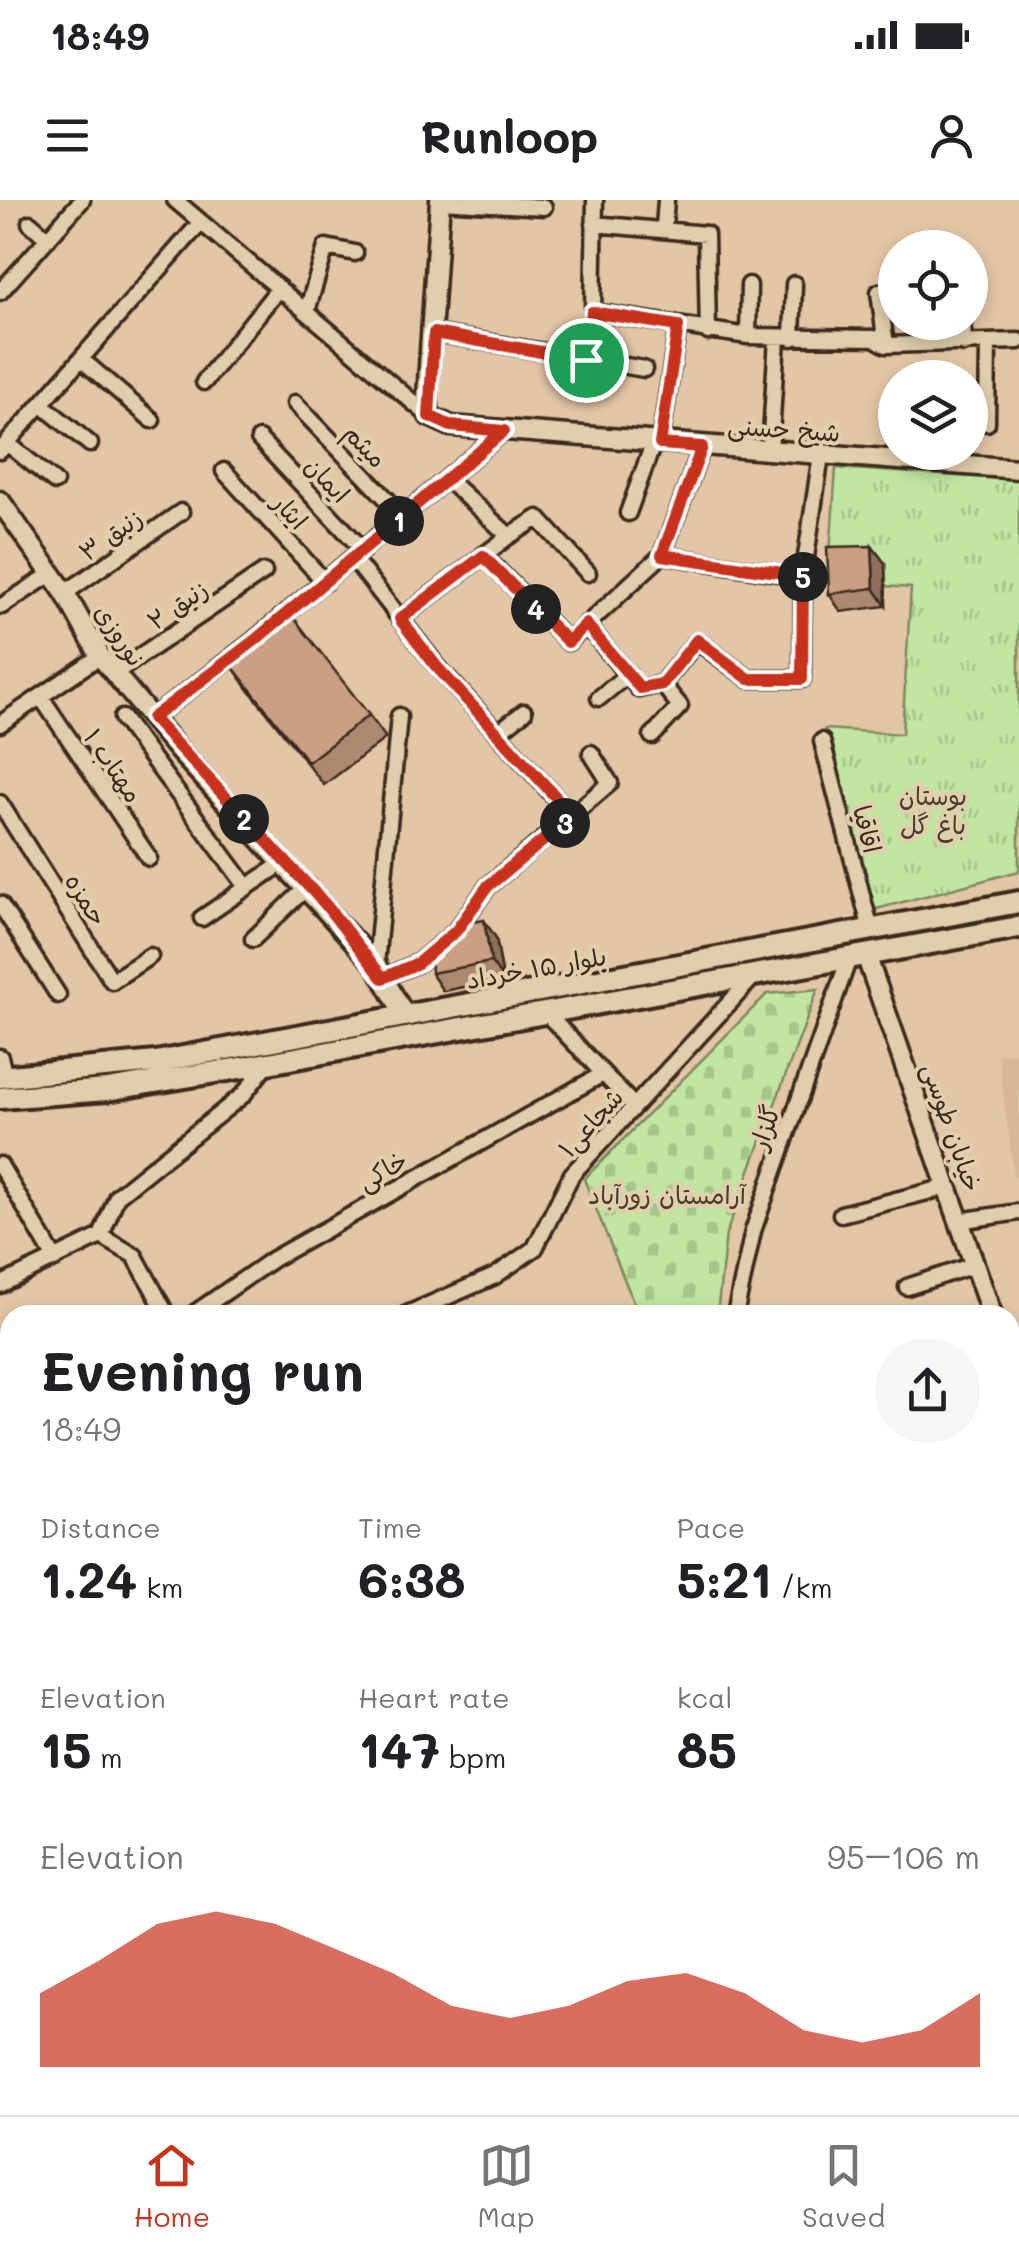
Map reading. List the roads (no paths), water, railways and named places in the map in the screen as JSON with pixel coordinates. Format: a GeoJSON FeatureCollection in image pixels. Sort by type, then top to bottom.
{"type":"FeatureCollection","features":[{"type":"Feature","properties":{"kind":"main road","name":"بلوار ۱۵ خرداد"},"geometry":{"type":"LineString","coordinates":[[1,1077],[156,1062],[1019,902]]}},
{"type":"Feature","properties":{"kind":"main road","name":"بلوار ۱۵ خرداد"},"geometry":{"type":"LineString","coordinates":[[1,1077],[107,1090],[1019,927]]}},
{"type":"Feature","properties":{"kind":"main road"},"geometry":{"type":"LineString","coordinates":[[491,1000],[496,1022]]}},
{"type":"Feature","properties":{"kind":"street"},"geometry":{"type":"LineString","coordinates":[[1,290],[82,200]]}},
{"type":"Feature","properties":{"kind":"street"},"geometry":{"type":"LineString","coordinates":[[429,416],[440,200],[544,207]]}},
{"type":"Feature","properties":{"kind":"street"},"geometry":{"type":"LineString","coordinates":[[586,360],[592,312],[595,200]]}},
{"type":"Feature","properties":{"kind":"street"},"geometry":{"type":"LineString","coordinates":[[664,227],[666,200]]}},
{"type":"Feature","properties":{"kind":"street"},"geometry":{"type":"LineString","coordinates":[[183,201],[200,223],[429,416]]}},
{"type":"Feature","properties":{"kind":"street"},"geometry":{"type":"LineString","coordinates":[[30,223],[48,239]]}},
{"type":"Feature","properties":{"kind":"street"},"geometry":{"type":"LineString","coordinates":[[55,482],[3,447],[200,223]]}},
{"type":"Feature","properties":{"kind":"street"},"geometry":{"type":"LineString","coordinates":[[594,224],[701,232],[710,240],[708,332]]}},
{"type":"Feature","properties":{"kind":"street"},"geometry":{"type":"LineString","coordinates":[[307,311],[326,247],[355,253]]}},
{"type":"Feature","properties":{"kind":"street"},"geometry":{"type":"LineString","coordinates":[[770,452],[794,284]]}},
{"type":"Feature","properties":{"kind":"street"},"geometry":{"type":"LineString","coordinates":[[748,336],[749,285]]}},
{"type":"Feature","properties":{"kind":"street"},"geometry":{"type":"LineString","coordinates":[[204,382],[279,288]]}},
{"type":"Feature","properties":{"kind":"street"},"geometry":{"type":"LineString","coordinates":[[592,312],[748,336],[874,338],[886,346],[1019,342]]}},
{"type":"Feature","properties":{"kind":"street"},"geometry":{"type":"LineString","coordinates":[[628,513],[657,444],[678,326]]}},
{"type":"Feature","properties":{"kind":"street"},"geometry":{"type":"LineString","coordinates":[[434,333],[644,369]]}},
{"type":"Feature","properties":{"kind":"street"},"geometry":{"type":"LineString","coordinates":[[885,340],[886,346]]}},
{"type":"Feature","properties":{"kind":"street"},"geometry":{"type":"LineString","coordinates":[[964,340],[964,344]]}},
{"type":"Feature","properties":{"kind":"street"},"geometry":{"type":"LineString","coordinates":[[988,344],[988,360]]}},
{"type":"Feature","properties":{"kind":"street"},"geometry":{"type":"LineString","coordinates":[[81,358],[152,420]]}},
{"type":"Feature","properties":{"kind":"street"},"geometry":{"type":"LineString","coordinates":[[41,404],[90,444]]}},
{"type":"Feature","properties":{"kind":"street","name":"میثم"},"geometry":{"type":"LineString","coordinates":[[295,404],[404,517]]}},
{"type":"Feature","properties":{"kind":"street","name":"شیخ حسنی"},"geometry":{"type":"LineString","coordinates":[[429,416],[451,426],[504,431],[1019,469]]}},
{"type":"Feature","properties":{"kind":"street"},"geometry":{"type":"LineString","coordinates":[[152,718],[325,582],[504,431]]}},
{"type":"Feature","properties":{"kind":"street","name":"ایمان"},"geometry":{"type":"LineString","coordinates":[[259,439],[358,554],[400,619],[573,816]]}},
{"type":"Feature","properties":{"kind":"street"},"geometry":{"type":"LineString","coordinates":[[483,556],[568,642],[662,555],[702,447]]}},
{"type":"Feature","properties":{"kind":"street"},"geometry":{"type":"LineString","coordinates":[[586,624],[640,688],[662,684],[697,640],[749,679],[802,679],[803,576],[820,456]]}},
{"type":"Feature","properties":{"kind":"street","name":"ایثار"},"geometry":{"type":"LineString","coordinates":[[224,471],[325,582]]}},
{"type":"Feature","properties":{"kind":"street"},"geometry":{"type":"LineString","coordinates":[[448,480],[509,536]]}},
{"type":"Feature","properties":{"kind":"street","name":"نوروزی"},"geometry":{"type":"LineString","coordinates":[[0,501],[65,593],[100,656],[152,718],[308,886],[380,972],[405,1016]]}},
{"type":"Feature","properties":{"kind":"street","name":"زنبق ۳"},"geometry":{"type":"LineString","coordinates":[[65,593],[181,512]]}},
{"type":"Feature","properties":{"kind":"street"},"geometry":{"type":"LineString","coordinates":[[400,619],[538,518],[588,573]]}},
{"type":"Feature","properties":{"kind":"street"},"geometry":{"type":"LineString","coordinates":[[662,555],[803,576]]}},
{"type":"Feature","properties":{"kind":"street","name":"زنبق ۲"},"geometry":{"type":"LineString","coordinates":[[115,673],[264,572]]}},
{"type":"Feature","properties":{"kind":"street"},"geometry":{"type":"LineString","coordinates":[[2,606],[51,574]]}},
{"type":"Feature","properties":{"kind":"street"},"geometry":{"type":"LineString","coordinates":[[0,724],[100,656]]}},
{"type":"Feature","properties":{"kind":"street"},"geometry":{"type":"LineString","coordinates":[[600,698],[628,674]]}},
{"type":"Feature","properties":{"kind":"street"},"geometry":{"type":"LineString","coordinates":[[652,736],[680,706],[662,684]]}},
{"type":"Feature","properties":{"kind":"street","name":"مهتاب ۱"},"geometry":{"type":"LineString","coordinates":[[40,696],[149,858]]}},
{"type":"Feature","properties":{"kind":"street"},"geometry":{"type":"LineString","coordinates":[[497,733],[524,712]]}},
{"type":"Feature","properties":{"kind":"street"},"geometry":{"type":"LineString","coordinates":[[399,716],[380,972],[418,963],[456,931],[488,886],[610,783],[591,753]]}},
{"type":"Feature","properties":{"kind":"street"},"geometry":{"type":"LineString","coordinates":[[122,718],[246,887]]}},
{"type":"Feature","properties":{"kind":"street","name":"اقاقیا"},"geometry":{"type":"LineString","coordinates":[[822,740],[871,930]]}},
{"type":"Feature","properties":{"kind":"street","name":"حمزه"},"geometry":{"type":"LineString","coordinates":[[0,803],[112,981],[150,956]]}},
{"type":"Feature","properties":{"kind":"street"},"geometry":{"type":"LineString","coordinates":[[202,918],[284,862]]}},
{"type":"Feature","properties":{"kind":"street"},"geometry":{"type":"LineString","coordinates":[[253,939],[308,886]]}},
{"type":"Feature","properties":{"kind":"street"},"geometry":{"type":"LineString","coordinates":[[0,904],[58,996]]}},
{"type":"Feature","properties":{"kind":"street","name":"خیابان طوسی"},"geometry":{"type":"LineString","coordinates":[[857,957],[988,1305]]}},
{"type":"Feature","properties":{"kind":"street","name":"گلزار"},"geometry":{"type":"LineString","coordinates":[[737,1305],[753,1232],[857,957]]}},
{"type":"Feature","properties":{"kind":"street","name":"شجاعی۱"},"geometry":{"type":"LineString","coordinates":[[428,1305],[496,1276],[535,1248],[572,1174],[756,975]]}},
{"type":"Feature","properties":{"kind":"street"},"geometry":{"type":"LineString","coordinates":[[546,1013],[634,1106]]}},
{"type":"Feature","properties":{"kind":"street"},"geometry":{"type":"LineString","coordinates":[[0,1285],[101,1236],[117,1196],[243,1095],[268,1063]]}},
{"type":"Feature","properties":{"kind":"street","name":"خاکی"},"geometry":{"type":"LineString","coordinates":[[206,1305],[273,1258],[602,1075]]}},
{"type":"Feature","properties":{"kind":"street"},"geometry":{"type":"LineString","coordinates":[[0,1165],[54,1259]]}},
{"type":"Feature","properties":{"kind":"street"},"geometry":{"type":"LineString","coordinates":[[842,1214],[947,1187]]}},
{"type":"Feature","properties":{"kind":"street"},"geometry":{"type":"LineString","coordinates":[[959,1221],[1019,1212]]}},
{"type":"Feature","properties":{"kind":"street"},"geometry":{"type":"LineString","coordinates":[[101,1236],[134,1256],[161,1305]]}},
{"type":"Feature","properties":{"kind":"street"},"geometry":{"type":"LineString","coordinates":[[907,1287],[974,1265]]}},
{"type":"Feature","properties":{"kind":"park label","name":"بوستان باغ گل"},"geometry":{"type":"Point","coordinates":[933,810]}},
{"type":"Feature","properties":{"kind":"park label","name":"آرامستان زورآباد"},"geometry":{"type":"Point","coordinates":[667,1194]}}]}
